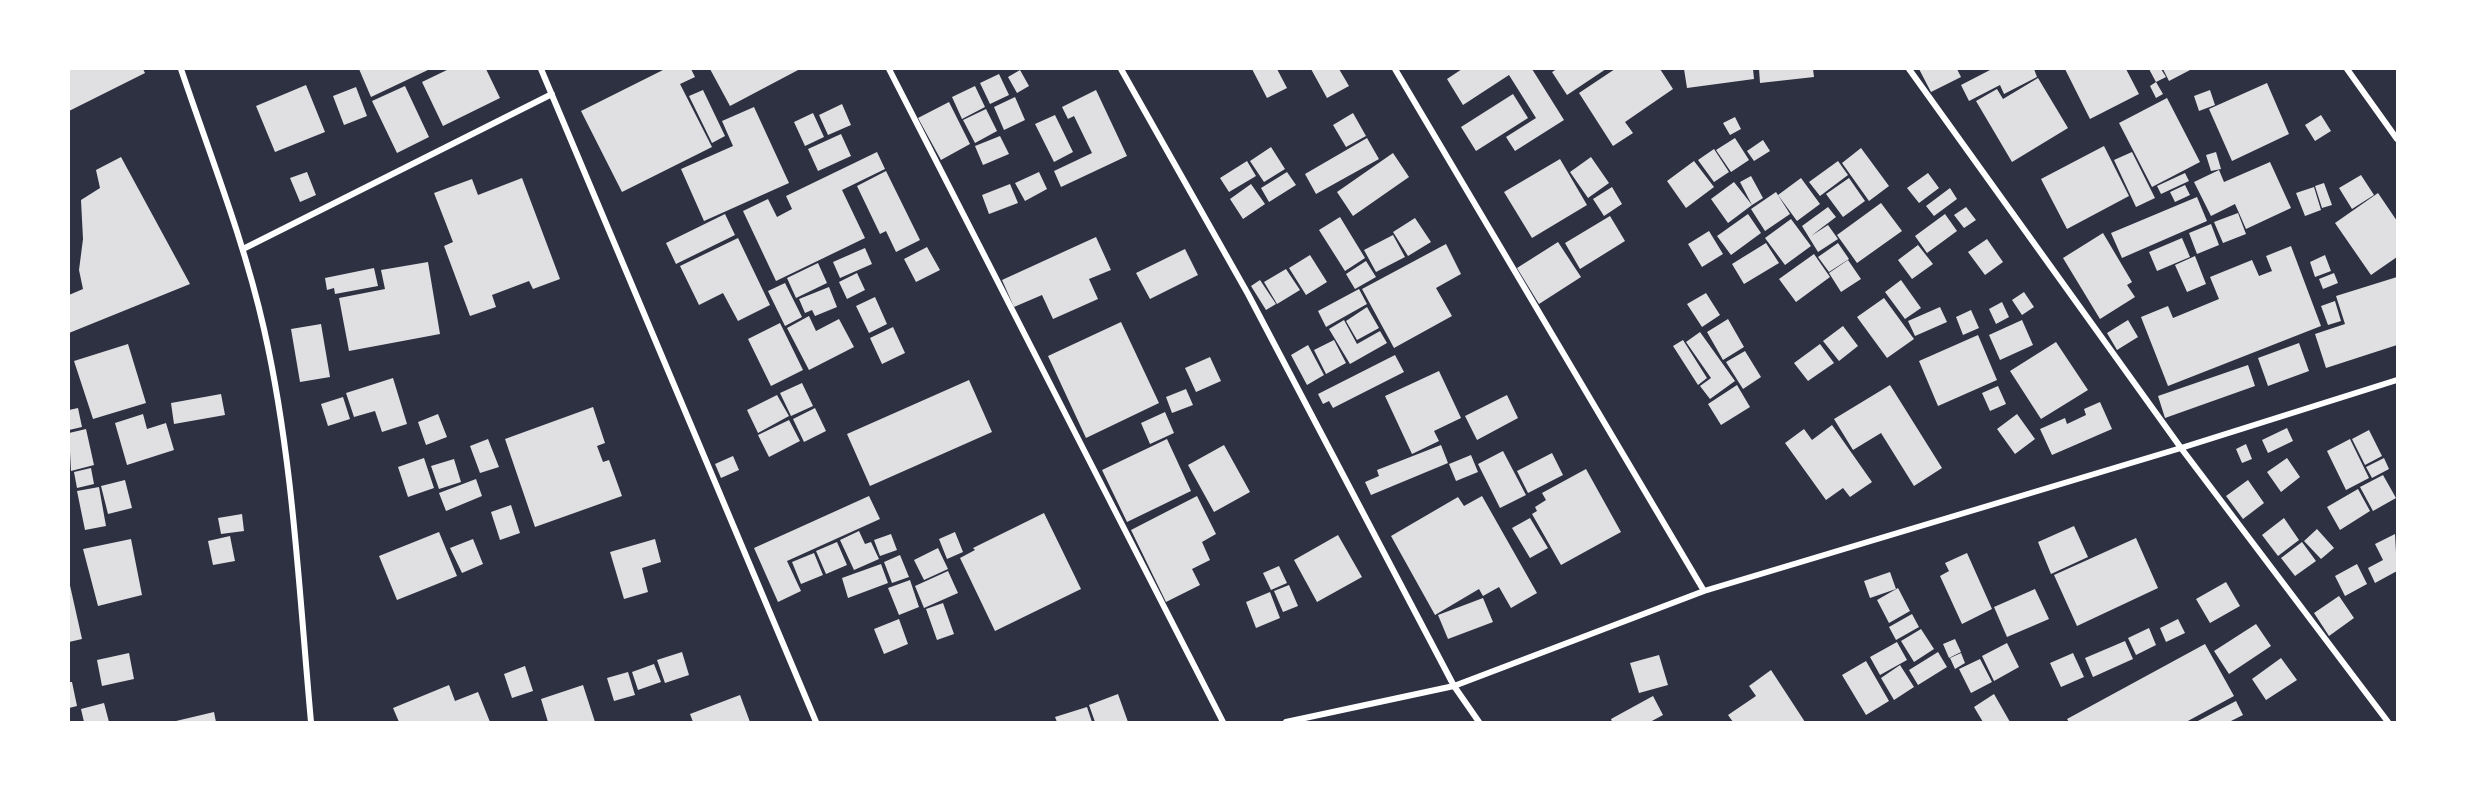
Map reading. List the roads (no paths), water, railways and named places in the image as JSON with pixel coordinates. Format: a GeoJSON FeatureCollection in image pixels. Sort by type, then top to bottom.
{"type":"FeatureCollection","features":[{"type":"Feature","properties":{"kind":"street"},"geometry":{"type":"LineString","coordinates":[[181,69],[243,249],[264,328],[280,409],[311,722]]}},
{"type":"Feature","properties":{"kind":"street"},"geometry":{"type":"LineString","coordinates":[[541,69],[816,722]]}},
{"type":"Feature","properties":{"kind":"street"},"geometry":{"type":"LineString","coordinates":[[889,69],[1222,722]]}},
{"type":"Feature","properties":{"kind":"street"},"geometry":{"type":"LineString","coordinates":[[1121,69],[1248,294],[1454,686],[1479,722]]}},
{"type":"Feature","properties":{"kind":"street"},"geometry":{"type":"LineString","coordinates":[[1395,69],[1704,591]]}},
{"type":"Feature","properties":{"kind":"street"},"geometry":{"type":"LineString","coordinates":[[1909,69],[2181,448],[2388,722]]}},
{"type":"Feature","properties":{"kind":"street"},"geometry":{"type":"LineString","coordinates":[[2347,69],[2397,139]]}},
{"type":"Feature","properties":{"kind":"street"},"geometry":{"type":"LineString","coordinates":[[243,249],[552,94]]}},
{"type":"Feature","properties":{"kind":"street"},"geometry":{"type":"LineString","coordinates":[[1286,722],[1454,686],[1704,591],[2181,448],[2397,380]]}}]}
